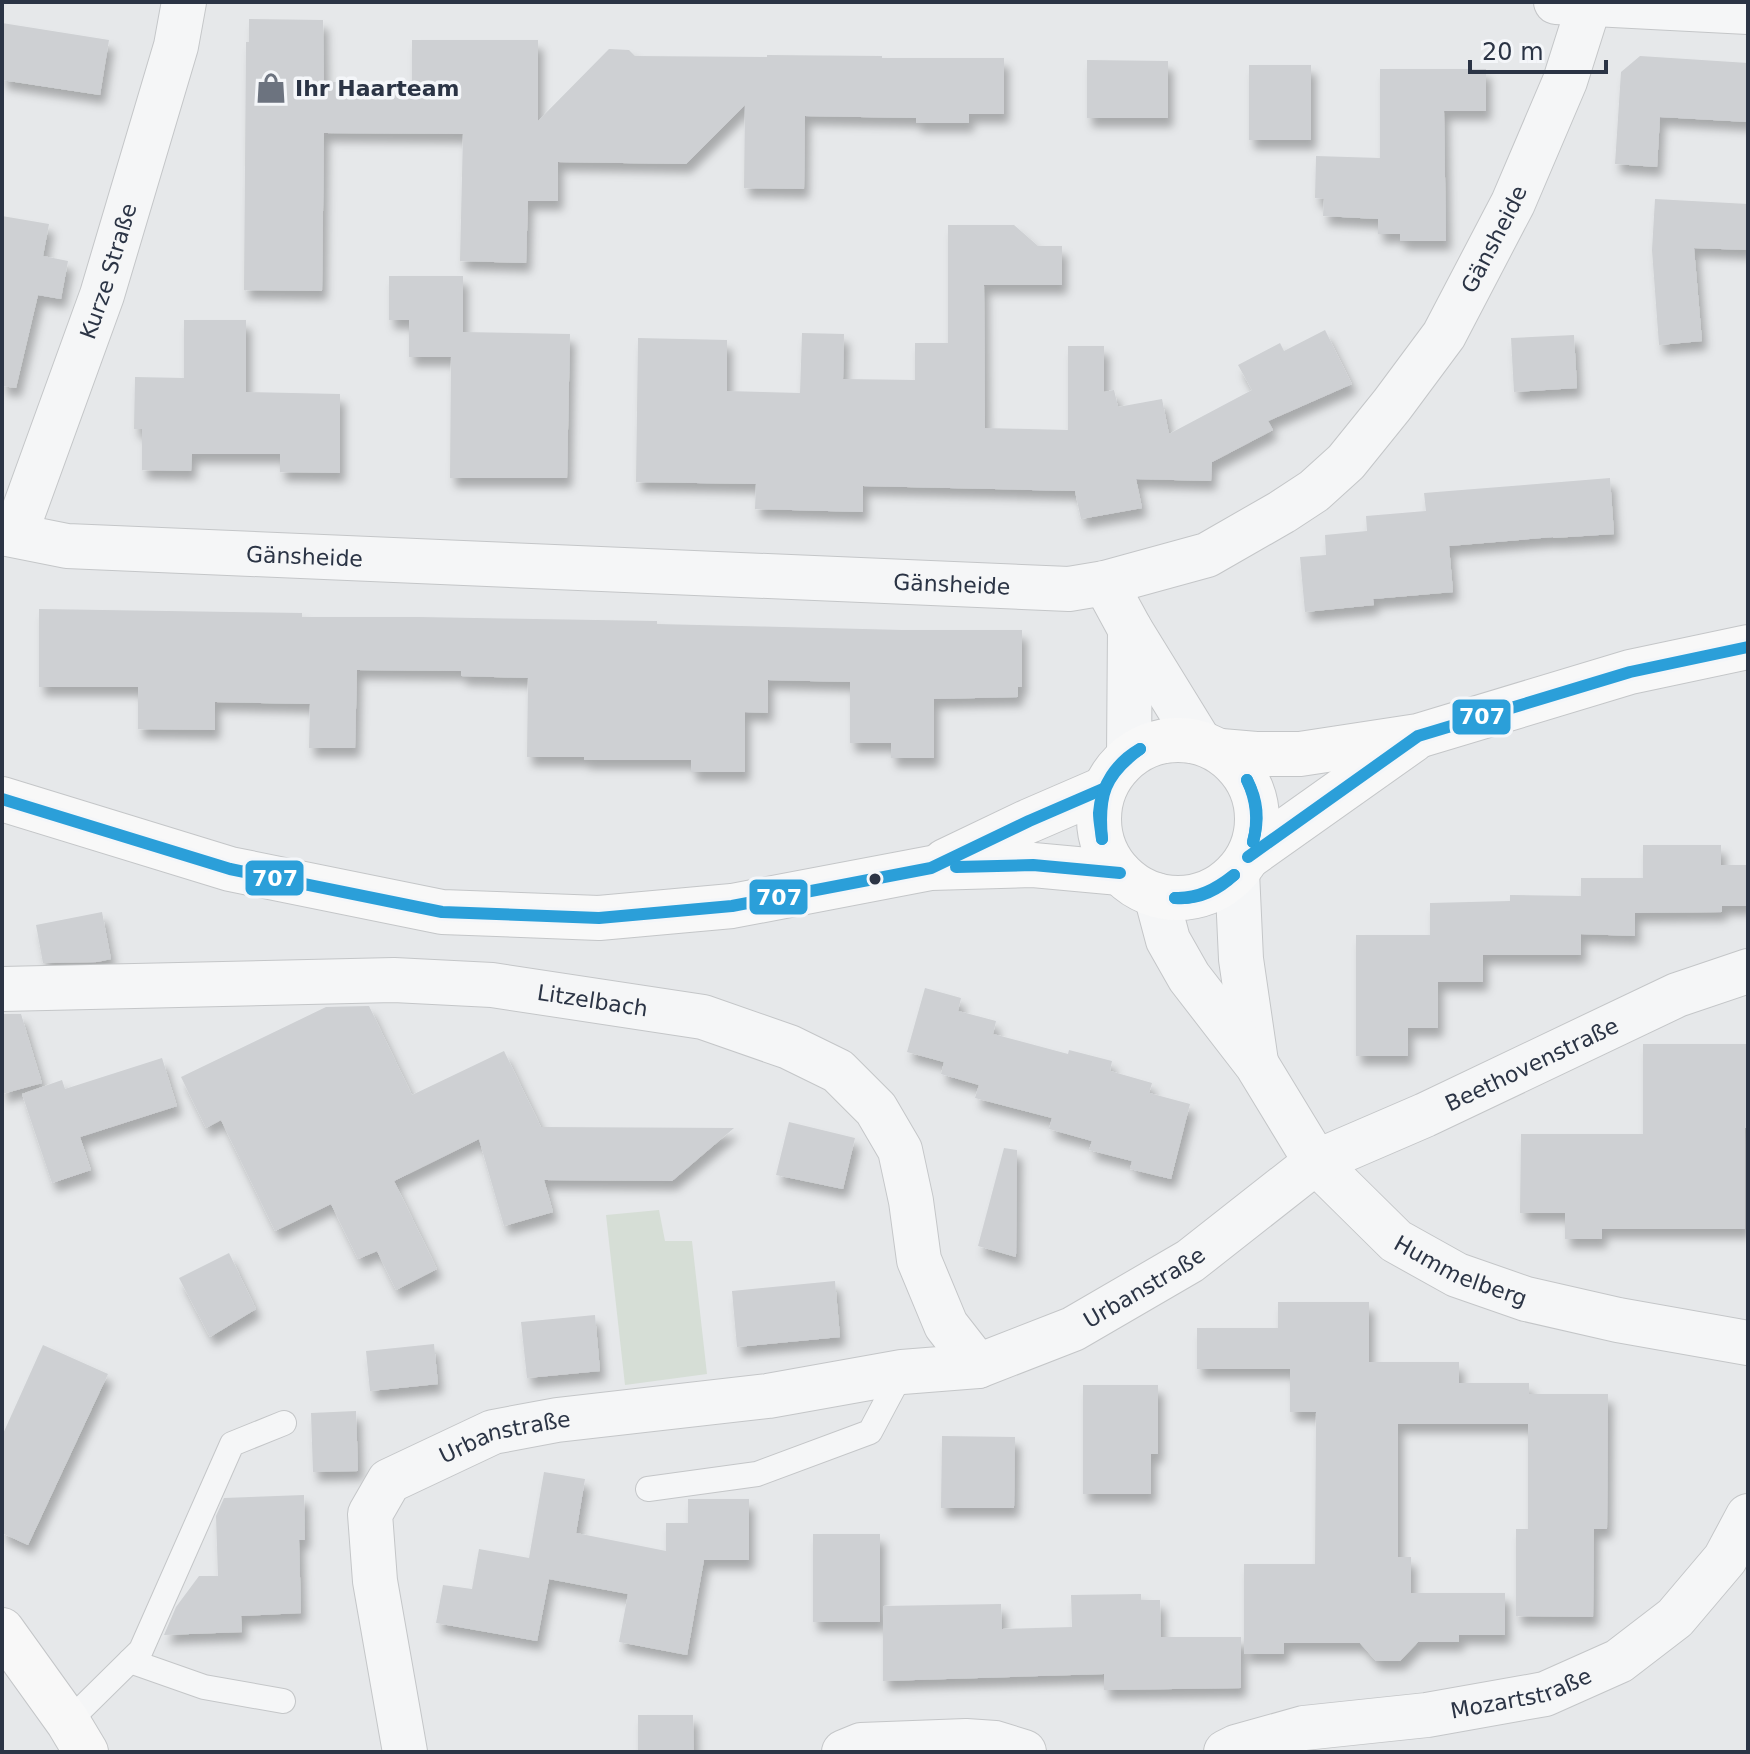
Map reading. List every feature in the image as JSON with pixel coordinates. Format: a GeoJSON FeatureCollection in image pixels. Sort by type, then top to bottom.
{"type":"FeatureCollection","features":[{"type":"Feature","properties":{"kind":"street","name":"Kurze Straße"},"geometry":{"type":"LineString","coordinates":[[8,534],[102,295],[176,46],[184,2]]}},
{"type":"Feature","properties":{"kind":"street"},"geometry":{"type":"LineString","coordinates":[[1556,2],[1748,12]]}},
{"type":"Feature","properties":{"kind":"street","name":"Gänsheide"},"geometry":{"type":"LineString","coordinates":[[8,534],[67,546],[1069,589],[1105,583],[1207,555],[1314,491],[1346,462],[1444,335],[1513,203],[1565,81],[1590,2]]}},
{"type":"Feature","properties":{"kind":"street"},"geometry":{"type":"LineString","coordinates":[[1105,583],[1130,629],[1210,746],[1239,767],[1252,788],[1258,811],[1256,835],[1243,865]]}},
{"type":"Feature","properties":{"kind":"street"},"geometry":{"type":"LineString","coordinates":[[1129,755],[1130,629]]}},
{"type":"Feature","properties":{"kind":"street"},"geometry":{"type":"LineString","coordinates":[[1138,884],[1106,855],[1099,833],[1098,811],[1103,789],[1114,770],[1129,755],[1145,746],[1163,740],[1181,739],[1256,754],[1300,754],[1418,736],[1630,672],[1748,647]]}},
{"type":"Feature","properties":{"kind":"street"},"geometry":{"type":"LineString","coordinates":[[2,799],[230,869],[442,912],[599,918],[732,906],[931,868],[1033,865],[1138,884],[1178,899],[1200,896],[1220,887],[1243,865],[1418,736]]}},
{"type":"Feature","properties":{"kind":"street"},"geometry":{"type":"LineString","coordinates":[[931,868],[1103,789]]}},
{"type":"Feature","properties":{"kind":"street","name":"Hummelberg"},"geometry":{"type":"LineString","coordinates":[[1243,865],[1241,959],[1257,1065]]}},
{"type":"Feature","properties":{"kind":"street","name":"Hummelberg"},"geometry":{"type":"LineString","coordinates":[[1138,884],[1189,977],[1257,1065],[1316,1162],[1396,1241],[1457,1275],[1526,1299],[1618,1320],[1748,1343]]}},
{"type":"Feature","properties":{"kind":"street","name":"Beethovenstraße"},"geometry":{"type":"LineString","coordinates":[[1316,1162],[1425,1115],[1677,995],[1748,971]]}},
{"type":"Feature","properties":{"kind":"street","name":"Litzelbach"},"geometry":{"type":"LineString","coordinates":[[2,989],[394,980],[492,985],[703,1017],[789,1047],[838,1071],[876,1109],[900,1150],[919,1260],[946,1325],[978,1366]]}},
{"type":"Feature","properties":{"kind":"street","name":"Urbanstraße"},"geometry":{"type":"LineString","coordinates":[[405,1752],[375,1581],[370,1514],[389,1481],[493,1432],[557,1420],[768,1396],[902,1372],[978,1366],[1073,1329],[1190,1261],[1316,1162]]}},
{"type":"Feature","properties":{"kind":"street","name":"Mozartstraße"},"geometry":{"type":"LineString","coordinates":[[1226,1752],[1304,1728],[1427,1715],[1545,1694],[1619,1661],[1675,1618],[1725,1559],[1748,1516]]}},
{"type":"Feature","properties":{"kind":"street"},"geometry":{"type":"LineString","coordinates":[[2,1630],[77,1737]]}},
{"type":"Feature","properties":{"kind":"street"},"geometry":{"type":"LineString","coordinates":[[844,1752],[861,1745],[966,1741],[995,1743],[1024,1752]]}},
{"type":"Feature","properties":{"kind":"lane"},"geometry":{"type":"LineString","coordinates":[[648,1489],[757,1474],[870,1432],[902,1372]]}},
{"type":"Feature","properties":{"kind":"lane"},"geometry":{"type":"LineString","coordinates":[[77,1737],[141,1650],[232,1444],[284,1423]]}},
{"type":"Feature","properties":{"kind":"lane"},"geometry":{"type":"LineString","coordinates":[[130,1661],[204,1687],[283,1701]]}},
{"type":"Feature","properties":{"kind":"shaded area"},"geometry":{"type":"Polygon","coordinates":[[[659,1210],[665,1241],[692,1241],[707,1374],[625,1385],[606,1215],[659,1210]]]}},
{"type":"Feature","properties":{"kind":"building"},"geometry":{"type":"Polygon","coordinates":[[[249,19],[323,20],[324,82],[412,82],[412,40],[538,40],[538,121],[609,49],[629,50],[635,56],[1004,58],[1004,114],[969,114],[969,123],[916,123],[916,118],[805,116],[804,189],[744,188],[745,105],[686,164],[558,162],[558,201],[528,201],[526,263],[460,261],[463,134],[324,133],[322,291],[244,290],[246,42],[249,42],[249,19]]]}},
{"type":"Feature","properties":{"kind":"building"},"geometry":{"type":"Polygon","coordinates":[[[2,23],[109,40],[100,95],[2,80],[2,23]]]}},
{"type":"Feature","properties":{"kind":"building"},"geometry":{"type":"Polygon","coordinates":[[[1640,56],[1748,63],[1748,122],[1660,117],[1657,167],[1615,164],[1621,72],[1640,56]]]}},
{"type":"Feature","properties":{"kind":"building"},"geometry":{"type":"Polygon","coordinates":[[[1087,60],[1168,61],[1168,118],[1087,118],[1087,60]]]}},
{"type":"Feature","properties":{"kind":"building"},"geometry":{"type":"Polygon","coordinates":[[[1249,65],[1311,65],[1311,140],[1249,140],[1249,65]]]}},
{"type":"Feature","properties":{"kind":"building"},"geometry":{"type":"Polygon","coordinates":[[[1380,69],[1486,69],[1486,111],[1444,111],[1446,241],[1400,241],[1400,234],[1378,234],[1378,219],[1323,216],[1324,199],[1315,198],[1316,156],[1380,158],[1380,69]]]}},
{"type":"Feature","properties":{"kind":"building"},"geometry":{"type":"Polygon","coordinates":[[[1655,199],[1748,204],[1748,250],[1694,248],[1702,341],[1659,345],[1652,250],[1655,199]]]}},
{"type":"Feature","properties":{"kind":"building"},"geometry":{"type":"Polygon","coordinates":[[[2,216],[49,224],[43,256],[68,261],[61,299],[38,295],[16,388],[2,386],[2,216]]]}},
{"type":"Feature","properties":{"kind":"building"},"geometry":{"type":"Polygon","coordinates":[[[948,225],[1014,225],[1038,246],[1062,246],[1062,285],[984,285],[985,428],[1068,430],[1068,346],[1104,346],[1104,392],[1114,390],[1118,407],[1162,399],[1169,434],[1252,390],[1238,365],[1280,343],[1284,351],[1325,330],[1352,384],[1268,421],[1273,430],[1212,462],[1211,481],[1136,479],[1142,508],[1081,519],[1075,491],[863,486],[863,512],[755,509],[756,484],[636,482],[638,338],[727,340],[727,391],[800,393],[802,333],[844,334],[843,379],[915,380],[915,343],[948,343],[948,225]]]}},
{"type":"Feature","properties":{"kind":"building"},"geometry":{"type":"Polygon","coordinates":[[[389,276],[463,276],[463,332],[570,334],[567,478],[450,478],[451,357],[409,357],[409,320],[389,320],[389,276]]]}},
{"type":"Feature","properties":{"kind":"building"},"geometry":{"type":"Polygon","coordinates":[[[184,320],[246,320],[246,392],[340,394],[340,473],[280,472],[280,454],[192,454],[191,471],[142,470],[142,429],[134,429],[135,377],[184,378],[184,320]]]}},
{"type":"Feature","properties":{"kind":"building"},"geometry":{"type":"Polygon","coordinates":[[[1574,335],[1577,388],[1514,392],[1511,338],[1574,335]]]}},
{"type":"Feature","properties":{"kind":"building"},"geometry":{"type":"Polygon","coordinates":[[[1610,478],[1614,534],[1449,546],[1453,592],[1373,599],[1374,605],[1305,612],[1300,557],[1326,555],[1325,535],[1367,531],[1366,516],[1426,511],[1424,493],[1610,478]]]}},
{"type":"Feature","properties":{"kind":"building"},"geometry":{"type":"Polygon","coordinates":[[[39,609],[302,613],[302,617],[657,621],[657,624],[903,630],[1022,630],[1022,687],[1018,687],[1018,697],[934,699],[934,758],[891,758],[891,743],[850,743],[850,682],[768,680],[768,713],[745,712],[745,772],[691,772],[691,760],[527,757],[528,678],[461,676],[461,671],[357,670],[355,748],[309,748],[310,704],[215,702],[215,730],[138,729],[138,687],[39,687],[39,609]]]}},
{"type":"Feature","properties":{"kind":"building"},"geometry":{"type":"Polygon","coordinates":[[[1643,845],[1721,845],[1721,865],[1748,865],[1748,906],[1722,906],[1722,912],[1635,913],[1635,936],[1581,934],[1581,955],[1483,955],[1483,982],[1438,982],[1438,1028],[1408,1028],[1408,1056],[1356,1056],[1356,935],[1430,935],[1430,903],[1510,901],[1510,895],[1581,896],[1581,878],[1643,878],[1643,845]]]}},
{"type":"Feature","properties":{"kind":"building"},"geometry":{"type":"Polygon","coordinates":[[[102,912],[111,959],[43,963],[36,925],[102,912]]]}},
{"type":"Feature","properties":{"kind":"building"},"geometry":{"type":"Polygon","coordinates":[[[925,988],[961,998],[958,1011],[996,1021],[993,1034],[1068,1054],[1069,1050],[1112,1061],[1110,1071],[1152,1083],[1149,1093],[1190,1104],[1171,1179],[1130,1169],[1132,1161],[1089,1150],[1092,1141],[1049,1129],[1052,1118],[975,1098],[979,1085],[941,1074],[944,1062],[907,1052],[925,988]]]}},
{"type":"Feature","properties":{"kind":"building"},"geometry":{"type":"Polygon","coordinates":[[[369,1006],[412,1095],[504,1051],[541,1127],[734,1128],[672,1181],[544,1180],[553,1212],[504,1226],[479,1139],[394,1181],[437,1269],[396,1290],[377,1251],[358,1259],[331,1204],[275,1231],[221,1120],[206,1128],[181,1077],[326,1007],[369,1006]]]}},
{"type":"Feature","properties":{"kind":"building"},"geometry":{"type":"Polygon","coordinates":[[[2,1014],[21,1014],[42,1083],[2,1094],[2,1014]]]}},
{"type":"Feature","properties":{"kind":"building"},"geometry":{"type":"Polygon","coordinates":[[[1643,1044],[1748,1044],[1745,1229],[1602,1229],[1602,1239],[1565,1239],[1565,1213],[1520,1213],[1521,1134],[1643,1134],[1643,1044]]]}},
{"type":"Feature","properties":{"kind":"building"},"geometry":{"type":"Polygon","coordinates":[[[162,1058],[177,1106],[80,1137],[91,1170],[52,1183],[22,1094],[62,1080],[65,1089],[162,1058]]]}},
{"type":"Feature","properties":{"kind":"building"},"geometry":{"type":"Polygon","coordinates":[[[789,1122],[855,1138],[843,1189],[776,1175],[789,1122]]]}},
{"type":"Feature","properties":{"kind":"building"},"geometry":{"type":"Polygon","coordinates":[[[1004,1148],[1017,1150],[1016,1257],[978,1246],[1004,1148]]]}},
{"type":"Feature","properties":{"kind":"building"},"geometry":{"type":"Polygon","coordinates":[[[229,1253],[256,1309],[210,1337],[179,1278],[229,1253]]]}},
{"type":"Feature","properties":{"kind":"building"},"geometry":{"type":"Polygon","coordinates":[[[835,1281],[840,1337],[737,1347],[732,1291],[835,1281]]]}},
{"type":"Feature","properties":{"kind":"building"},"geometry":{"type":"Polygon","coordinates":[[[1278,1302],[1369,1302],[1369,1362],[1459,1362],[1459,1383],[1529,1383],[1529,1394],[1608,1394],[1607,1529],[1594,1529],[1593,1617],[1516,1616],[1516,1529],[1528,1529],[1528,1424],[1398,1424],[1398,1557],[1411,1557],[1411,1593],[1505,1593],[1505,1635],[1459,1635],[1459,1642],[1418,1642],[1400,1661],[1376,1661],[1360,1643],[1284,1643],[1284,1654],[1244,1654],[1244,1564],[1315,1564],[1316,1412],[1290,1412],[1290,1369],[1197,1369],[1197,1328],[1278,1328],[1278,1302]]]}},
{"type":"Feature","properties":{"kind":"building"},"geometry":{"type":"Polygon","coordinates":[[[595,1315],[600,1371],[527,1378],[521,1322],[595,1315]]]}},
{"type":"Feature","properties":{"kind":"building"},"geometry":{"type":"Polygon","coordinates":[[[434,1344],[438,1384],[370,1391],[366,1351],[434,1344]]]}},
{"type":"Feature","properties":{"kind":"building"},"geometry":{"type":"Polygon","coordinates":[[[43,1345],[108,1374],[28,1545],[2,1533],[2,1436],[43,1345]]]}},
{"type":"Feature","properties":{"kind":"building"},"geometry":{"type":"Polygon","coordinates":[[[1083,1385],[1158,1385],[1158,1454],[1151,1454],[1151,1494],[1083,1494],[1083,1385]]]}},
{"type":"Feature","properties":{"kind":"building"},"geometry":{"type":"Polygon","coordinates":[[[356,1411],[358,1471],[313,1472],[311,1413],[356,1411]]]}},
{"type":"Feature","properties":{"kind":"building"},"geometry":{"type":"Polygon","coordinates":[[[942,1436],[1015,1437],[1014,1508],[941,1508],[942,1436]]]}},
{"type":"Feature","properties":{"kind":"building"},"geometry":{"type":"Polygon","coordinates":[[[544,1472],[585,1479],[576,1533],[666,1551],[666,1523],[688,1523],[688,1499],[749,1499],[749,1560],[704,1560],[687,1655],[619,1642],[628,1594],[549,1579],[537,1641],[436,1623],[443,1585],[472,1589],[479,1549],[529,1558],[544,1472]]]}},
{"type":"Feature","properties":{"kind":"building"},"geometry":{"type":"Polygon","coordinates":[[[304,1495],[305,1540],[299,1540],[301,1613],[241,1616],[242,1632],[164,1635],[176,1607],[199,1576],[218,1576],[216,1516],[224,1498],[304,1495]]]}},
{"type":"Feature","properties":{"kind":"building"},"geometry":{"type":"Polygon","coordinates":[[[813,1534],[880,1534],[880,1622],[813,1622],[813,1534]]]}},
{"type":"Feature","properties":{"kind":"building"},"geometry":{"type":"Polygon","coordinates":[[[1141,1594],[1141,1600],[1160,1600],[1161,1637],[1241,1637],[1241,1688],[1104,1690],[1104,1674],[883,1681],[883,1606],[1001,1604],[1002,1629],[1072,1627],[1071,1595],[1141,1594]]]}},
{"type":"Feature","properties":{"kind":"building"},"geometry":{"type":"Polygon","coordinates":[[[638,1715],[693,1715],[694,1752],[638,1752],[638,1715]]]}},
{"type":"Feature","properties":{"kind":"transit line","name":"707"},"geometry":{"type":"LineString","coordinates":[[1248,857],[1418,736],[1630,672],[1748,647]]}},
{"type":"Feature","properties":{"kind":"transit line","name":"707"},"geometry":{"type":"LineString","coordinates":[[1102,839],[1099,813],[1103,793],[1117,768],[1140,749]]}},
{"type":"Feature","properties":{"kind":"transit line","name":"707"},"geometry":{"type":"LineString","coordinates":[[1102,839],[1101,810],[1106,788],[1118,768],[1140,749]]}},
{"type":"Feature","properties":{"kind":"transit line","name":"707"},"geometry":{"type":"LineString","coordinates":[[1247,780],[1256,811],[1253,842]]}},
{"type":"Feature","properties":{"kind":"transit line","name":"707"},"geometry":{"type":"LineString","coordinates":[[1247,780],[1256,811],[1253,842]]}},
{"type":"Feature","properties":{"kind":"transit line","name":"707"},"geometry":{"type":"LineString","coordinates":[[2,799],[230,869],[442,912],[599,918],[732,906],[931,868],[1103,789]]}},
{"type":"Feature","properties":{"kind":"transit line","name":"707"},"geometry":{"type":"LineString","coordinates":[[956,867],[1033,865],[1120,873]]}},
{"type":"Feature","properties":{"kind":"transit line","name":"707"},"geometry":{"type":"LineString","coordinates":[[1175,898],[1206,892],[1234,875]]}},
{"type":"Feature","properties":{"kind":"transit line","name":"707"},"geometry":{"type":"LineString","coordinates":[[1175,898],[1192,898],[1207,893],[1234,875]]}},
{"type":"Feature","properties":{"kind":"place","name":"Ihr Haarteam"},"geometry":{"type":"Point","coordinates":[271,88]}}]}
